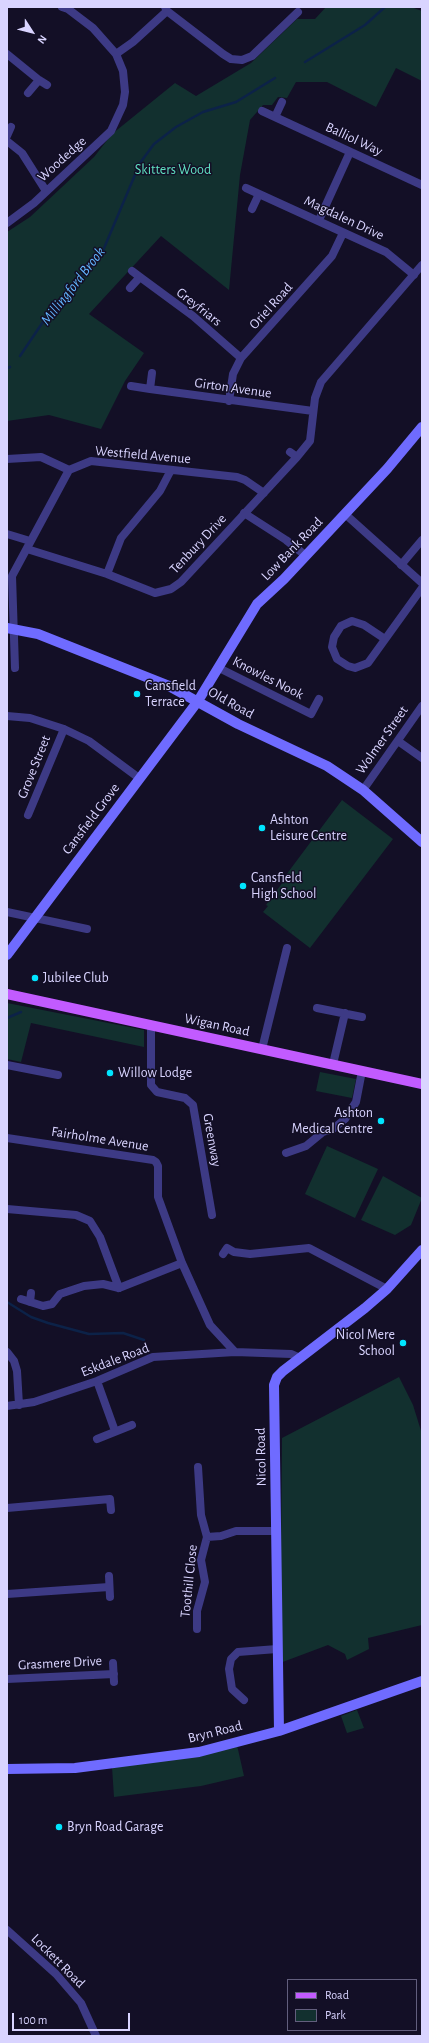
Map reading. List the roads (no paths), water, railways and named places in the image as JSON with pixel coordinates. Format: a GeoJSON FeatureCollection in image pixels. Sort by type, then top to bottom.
{"type":"FeatureCollection","features":[{"type":"Feature","properties":{"kind":"main road","name":"Wigan Road"},"geometry":{"type":"LineString","coordinates":[[7,994],[422,1084]]}},
{"type":"Feature","properties":{"kind":"street"},"geometry":{"type":"LineString","coordinates":[[62,7],[68,9],[93,28],[116,54],[132,42],[166,9],[223,54],[231,59],[242,60],[252,56],[293,13]]}},
{"type":"Feature","properties":{"kind":"street"},"geometry":{"type":"LineString","coordinates":[[7,54],[47,85]]}},
{"type":"Feature","properties":{"kind":"street","name":"Woodedge"},"geometry":{"type":"LineString","coordinates":[[7,222],[20,215],[112,131],[123,105],[125,92],[123,71],[116,54]]}},
{"type":"Feature","properties":{"kind":"street"},"geometry":{"type":"LineString","coordinates":[[28,93],[39,80]]}},
{"type":"Feature","properties":{"kind":"street"},"geometry":{"type":"LineString","coordinates":[[274,117],[282,102]]}},
{"type":"Feature","properties":{"kind":"street","name":"Balliol Way"},"geometry":{"type":"LineString","coordinates":[[262,111],[350,152],[421,181]]}},
{"type":"Feature","properties":{"kind":"street"},"geometry":{"type":"LineString","coordinates":[[7,136],[11,128]]}},
{"type":"Feature","properties":{"kind":"street"},"geometry":{"type":"LineString","coordinates":[[7,141],[22,153],[46,191]]}},
{"type":"Feature","properties":{"kind":"street"},"geometry":{"type":"LineString","coordinates":[[319,220],[350,152]]}},
{"type":"Feature","properties":{"kind":"street","name":"Magdalen Drive"},"geometry":{"type":"LineString","coordinates":[[246,188],[319,220],[343,233],[386,252],[414,275]]}},
{"type":"Feature","properties":{"kind":"street"},"geometry":{"type":"LineString","coordinates":[[252,208],[259,194]]}},
{"type":"Feature","properties":{"kind":"street","name":"Oriel Road"},"geometry":{"type":"LineString","coordinates":[[229,400],[233,374],[242,358],[332,256],[343,233]]}},
{"type":"Feature","properties":{"kind":"street","name":"Tenbury Drive"},"geometry":{"type":"LineString","coordinates":[[7,534],[29,545],[155,593],[171,589],[181,582],[298,457],[310,441],[317,390],[322,382],[422,265]]}},
{"type":"Feature","properties":{"kind":"street","name":"Greyfriars"},"geometry":{"type":"LineString","coordinates":[[132,271],[192,316],[242,358]]}},
{"type":"Feature","properties":{"kind":"street"},"geometry":{"type":"LineString","coordinates":[[130,288],[140,277]]}},
{"type":"Feature","properties":{"kind":"street"},"geometry":{"type":"LineString","coordinates":[[150,389],[152,373]]}},
{"type":"Feature","properties":{"kind":"street","name":"Girton Avenue"},"geometry":{"type":"LineString","coordinates":[[131,386],[313,411]]}},
{"type":"Feature","properties":{"kind":"street","name":"Low Bank Road"},"geometry":{"type":"LineString","coordinates":[[198,701],[257,604],[346,514],[387,469],[422,427]]}},
{"type":"Feature","properties":{"kind":"street"},"geometry":{"type":"LineString","coordinates":[[290,452],[298,457]]}},
{"type":"Feature","properties":{"kind":"street"},"geometry":{"type":"LineString","coordinates":[[7,459],[42,457],[69,470],[12,576],[10,628],[15,668]]}},
{"type":"Feature","properties":{"kind":"street","name":"Westfield Avenue"},"geometry":{"type":"LineString","coordinates":[[69,470],[91,461],[237,477],[245,480],[264,493]]}},
{"type":"Feature","properties":{"kind":"street"},"geometry":{"type":"LineString","coordinates":[[107,574],[121,538],[160,491],[170,470]]}},
{"type":"Feature","properties":{"kind":"street"},"geometry":{"type":"LineString","coordinates":[[244,513],[286,540],[306,555]]}},
{"type":"Feature","properties":{"kind":"street"},"geometry":{"type":"LineString","coordinates":[[346,514],[422,583]]}},
{"type":"Feature","properties":{"kind":"street"},"geometry":{"type":"LineString","coordinates":[[401,564],[422,540]]}},
{"type":"Feature","properties":{"kind":"street"},"geometry":{"type":"LineString","coordinates":[[384,639],[364,625],[352,621],[341,626],[334,636],[332,647],[337,659],[348,666],[354,668],[368,663],[422,588]]}},
{"type":"Feature","properties":{"kind":"street","name":"Old Road"},"geometry":{"type":"LineString","coordinates":[[10,628],[38,634],[71,646],[169,686],[238,724],[327,766],[363,790],[422,842]]}},
{"type":"Feature","properties":{"kind":"street","name":"Knowles Nook"},"geometry":{"type":"LineString","coordinates":[[219,668],[311,714],[319,699]]}},
{"type":"Feature","properties":{"kind":"street","name":"Cansfield Grove"},"geometry":{"type":"LineString","coordinates":[[7,955],[198,701]]}},
{"type":"Feature","properties":{"kind":"street","name":"Wolmer Street"},"geometry":{"type":"LineString","coordinates":[[363,790],[422,706]]}},
{"type":"Feature","properties":{"kind":"street"},"geometry":{"type":"LineString","coordinates":[[7,716],[30,718],[64,729],[89,741],[139,778]]}},
{"type":"Feature","properties":{"kind":"street","name":"Grove Street"},"geometry":{"type":"LineString","coordinates":[[28,815],[64,729]]}},
{"type":"Feature","properties":{"kind":"street"},"geometry":{"type":"LineString","coordinates":[[398,741],[422,758]]}},
{"type":"Feature","properties":{"kind":"street"},"geometry":{"type":"LineString","coordinates":[[7,912],[34,919],[87,929]]}},
{"type":"Feature","properties":{"kind":"street"},"geometry":{"type":"LineString","coordinates":[[262,1049],[286,948]]}},
{"type":"Feature","properties":{"kind":"street"},"geometry":{"type":"LineString","coordinates":[[317,1008],[362,1017]]}},
{"type":"Feature","properties":{"kind":"street"},"geometry":{"type":"LineString","coordinates":[[333,1064],[345,1013]]}},
{"type":"Feature","properties":{"kind":"street","name":"Greenway"},"geometry":{"type":"LineString","coordinates":[[151,1025],[151,1085],[157,1092],[185,1098],[193,1105],[212,1215]]}},
{"type":"Feature","properties":{"kind":"street"},"geometry":{"type":"LineString","coordinates":[[7,1065],[58,1075]]}},
{"type":"Feature","properties":{"kind":"street"},"geometry":{"type":"LineString","coordinates":[[286,1153],[306,1146],[323,1132],[333,1129],[345,1119],[356,1102],[362,1071]]}},
{"type":"Feature","properties":{"kind":"street","name":"Fairholme Avenue"},"geometry":{"type":"LineString","coordinates":[[7,1138],[153,1160],[156,1162],[158,1166],[158,1197],[182,1263],[210,1325],[235,1352]]}},
{"type":"Feature","properties":{"kind":"street"},"geometry":{"type":"LineString","coordinates":[[7,1209],[76,1215],[90,1221],[100,1237],[119,1288]]}},
{"type":"Feature","properties":{"kind":"street"},"geometry":{"type":"LineString","coordinates":[[223,1254],[227,1248],[234,1252],[250,1254],[309,1248],[387,1289]]}},
{"type":"Feature","properties":{"kind":"street","name":"Nicol Road"},"geometry":{"type":"LineString","coordinates":[[279,1731],[280,1688],[277,1649],[274,1385],[277,1377],[283,1371],[365,1308],[387,1289],[422,1250]]}},
{"type":"Feature","properties":{"kind":"street"},"geometry":{"type":"LineString","coordinates":[[21,1299],[43,1306],[52,1304],[60,1294],[91,1285],[103,1284],[119,1288],[182,1263]]}},
{"type":"Feature","properties":{"kind":"street"},"geometry":{"type":"LineString","coordinates":[[30,1302],[31,1293]]}},
{"type":"Feature","properties":{"kind":"street"},"geometry":{"type":"LineString","coordinates":[[7,1352],[14,1361],[17,1371],[19,1405]]}},
{"type":"Feature","properties":{"kind":"street","name":"Eskdale Road"},"geometry":{"type":"LineString","coordinates":[[7,1406],[34,1402],[97,1381],[153,1357],[235,1352],[291,1354],[300,1358]]}},
{"type":"Feature","properties":{"kind":"street"},"geometry":{"type":"LineString","coordinates":[[97,1381],[115,1431]]}},
{"type":"Feature","properties":{"kind":"street"},"geometry":{"type":"LineString","coordinates":[[97,1439],[132,1425]]}},
{"type":"Feature","properties":{"kind":"street","name":"Toothill Close"},"geometry":{"type":"LineString","coordinates":[[198,1466],[201,1515],[207,1537],[201,1560],[205,1582],[198,1611],[198,1630]]}},
{"type":"Feature","properties":{"kind":"street"},"geometry":{"type":"LineString","coordinates":[[7,1508],[110,1499],[111,1510]]}},
{"type":"Feature","properties":{"kind":"street","name":"Toothill Close"},"geometry":{"type":"LineString","coordinates":[[207,1537],[221,1536],[236,1531],[276,1531]]}},
{"type":"Feature","properties":{"kind":"street"},"geometry":{"type":"LineString","coordinates":[[108,1576],[110,1597]]}},
{"type":"Feature","properties":{"kind":"street"},"geometry":{"type":"LineString","coordinates":[[7,1594],[109,1587]]}},
{"type":"Feature","properties":{"kind":"street"},"geometry":{"type":"LineString","coordinates":[[244,1700],[232,1689],[229,1669],[231,1659],[238,1652],[277,1649]]}},
{"type":"Feature","properties":{"kind":"street","name":"Grasmere Drive"},"geometry":{"type":"LineString","coordinates":[[7,1679],[114,1678],[113,1663]]}},
{"type":"Feature","properties":{"kind":"street","name":"Bryn Road"},"geometry":{"type":"LineString","coordinates":[[7,1769],[74,1768],[199,1752],[279,1731],[422,1681]]}},
{"type":"Feature","properties":{"kind":"street","name":"Lockett Road"},"geometry":{"type":"LineString","coordinates":[[7,1930],[56,1974],[76,1997],[94,2029],[96,2036]]}},
{"type":"Feature","properties":{"kind":"waterway","name":"Millingford Brook"},"geometry":{"type":"LineString","coordinates":[[305,62],[365,25],[385,7]]}},
{"type":"Feature","properties":{"kind":"waterway","name":"Millingford Brook"},"geometry":{"type":"LineString","coordinates":[[20,356],[51,310],[102,253],[140,163],[154,144],[176,127],[203,112],[236,102],[275,78]]}},
{"type":"Feature","properties":{"kind":"waterway"},"geometry":{"type":"LineString","coordinates":[[7,1018],[21,1012]]}},
{"type":"Feature","properties":{"kind":"waterway"},"geometry":{"type":"LineString","coordinates":[[7,1302],[31,1317],[48,1323],[89,1334],[123,1333],[144,1340]]}},
{"type":"Feature","properties":{"kind":"place","name":"Cansfield Terrace"},"geometry":{"type":"Point","coordinates":[137,694]}},
{"type":"Feature","properties":{"kind":"place","name":"Ashton Leisure Centre"},"geometry":{"type":"Point","coordinates":[262,828]}},
{"type":"Feature","properties":{"kind":"place","name":"Cansfield High School"},"geometry":{"type":"Point","coordinates":[243,886]}},
{"type":"Feature","properties":{"kind":"place","name":"Jubilee Club"},"geometry":{"type":"Point","coordinates":[35,978]}},
{"type":"Feature","properties":{"kind":"place","name":"Willow Lodge"},"geometry":{"type":"Point","coordinates":[110,1073]}},
{"type":"Feature","properties":{"kind":"place","name":"Ashton Medical Centre"},"geometry":{"type":"Point","coordinates":[381,1121]}},
{"type":"Feature","properties":{"kind":"place","name":"Nicol Mere School"},"geometry":{"type":"Point","coordinates":[403,1343]}},
{"type":"Feature","properties":{"kind":"place","name":"Bryn Road Garage"},"geometry":{"type":"Point","coordinates":[59,1827]}},
{"type":"Feature","properties":{"kind":"park label","name":"Skitters Wood"},"geometry":{"type":"Point","coordinates":[173,170]}}]}
